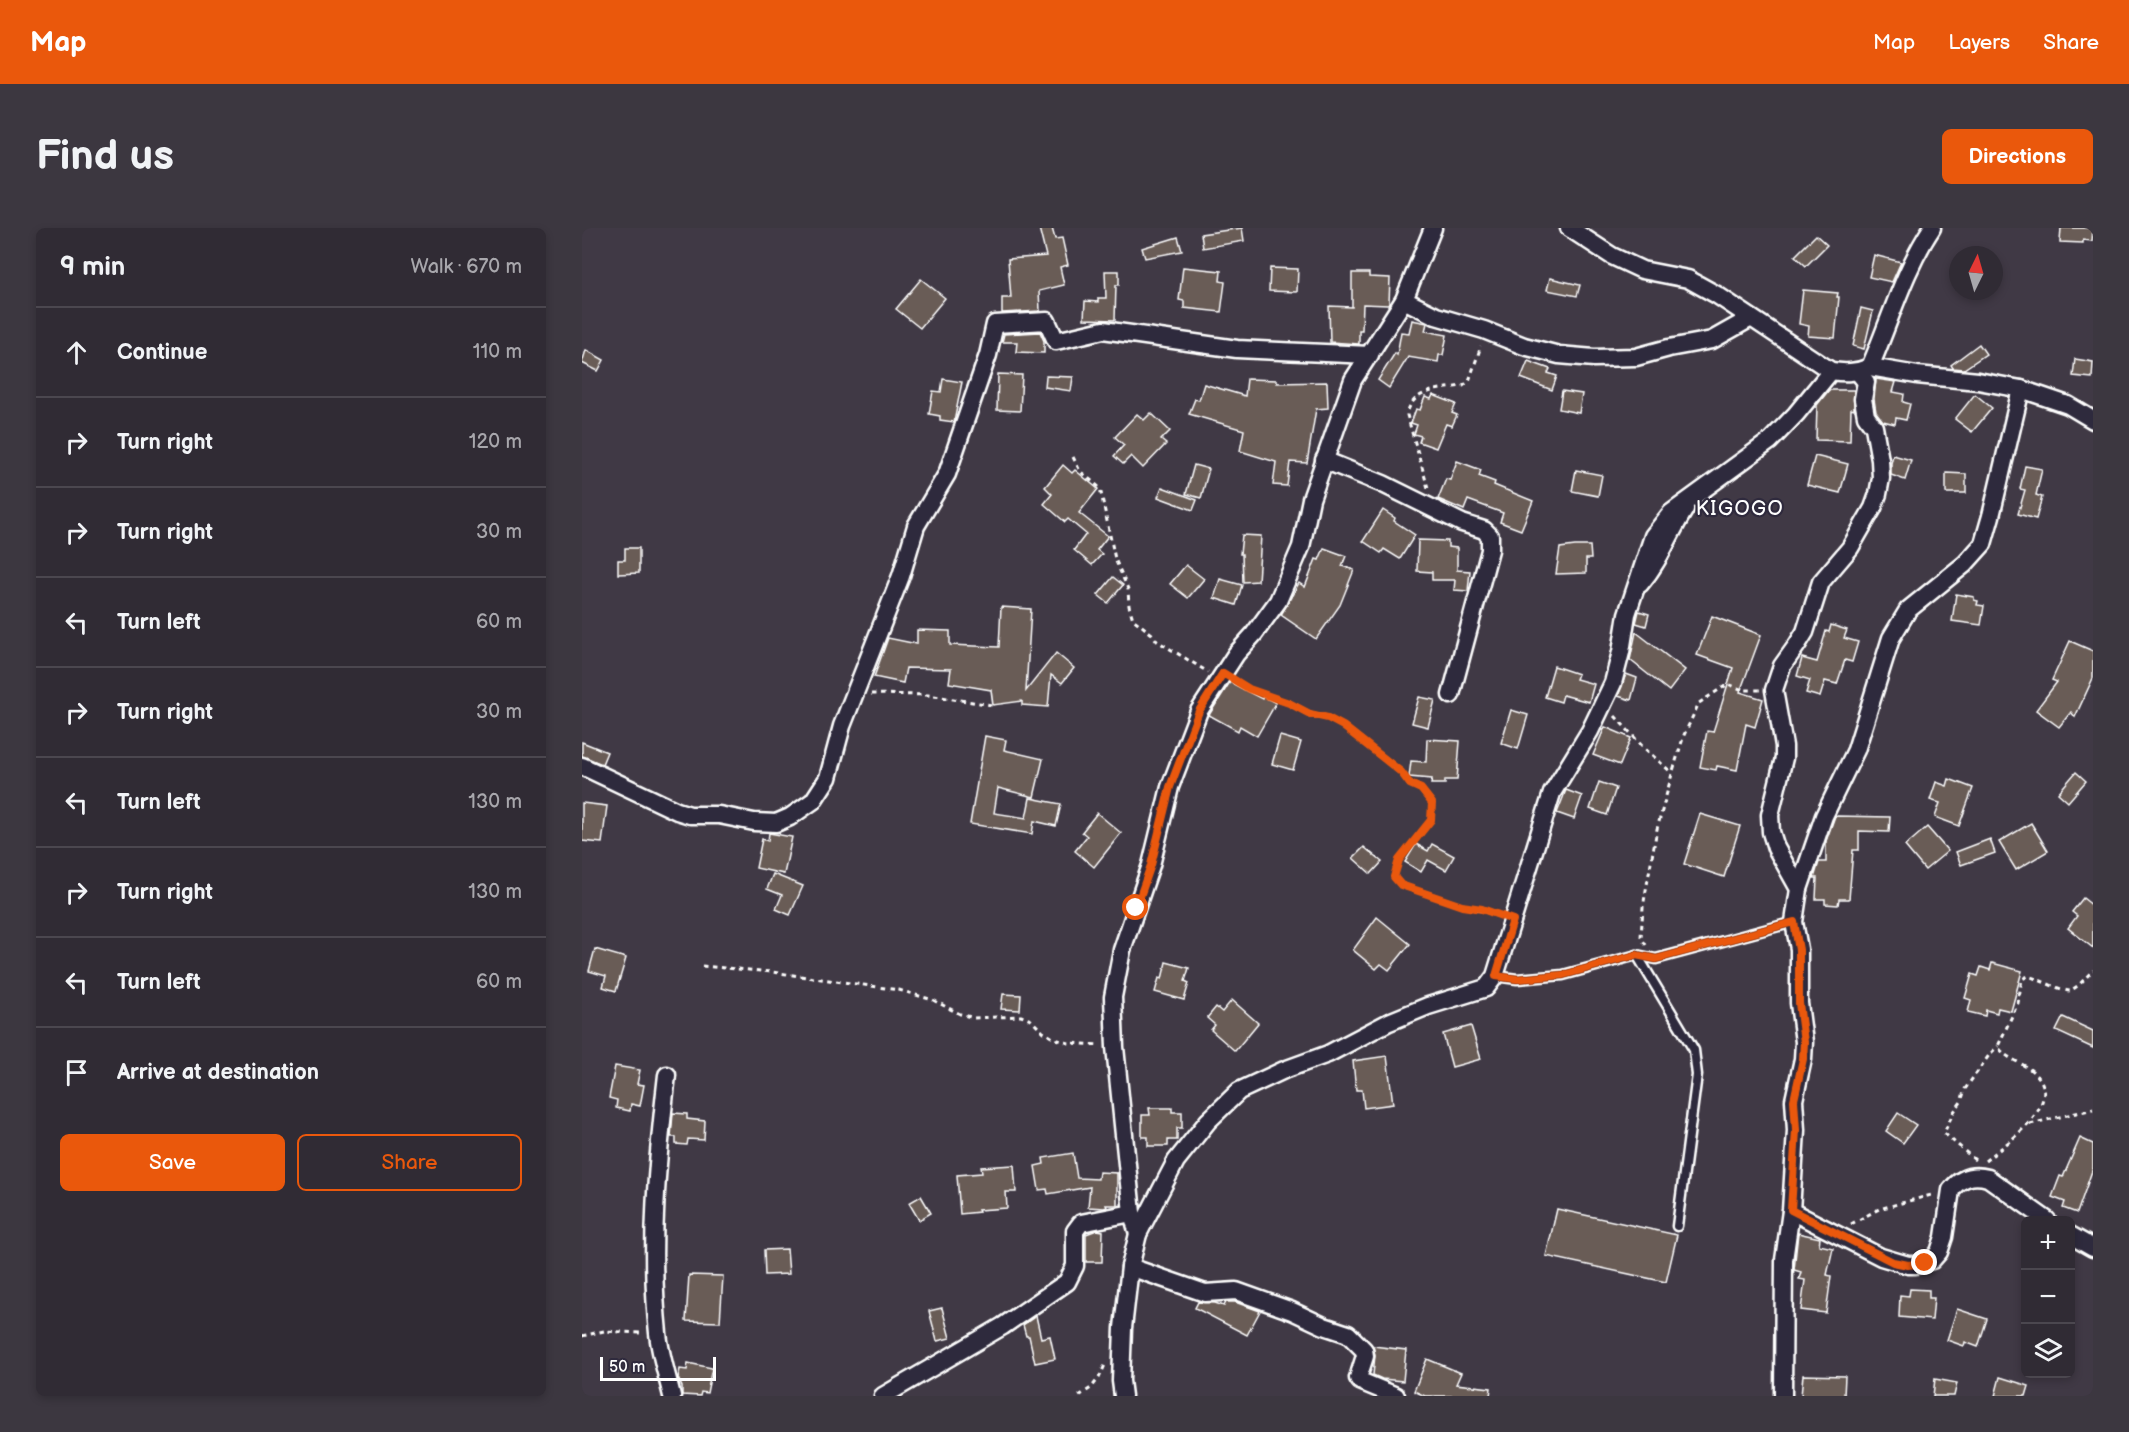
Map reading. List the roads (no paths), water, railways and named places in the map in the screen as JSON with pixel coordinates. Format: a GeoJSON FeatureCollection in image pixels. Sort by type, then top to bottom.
{"type":"FeatureCollection","features":[{"type":"Feature","properties":{"kind":"street"},"geometry":{"type":"LineString","coordinates":[[1138,1234],[1132,1213],[1115,1047],[1113,997],[1122,950],[1151,865],[1170,787],[1199,711],[1221,676],[1278,601],[1301,547],[1311,499],[1353,380],[1404,300],[1434,228]]}},
{"type":"Feature","properties":{"kind":"street"},"geometry":{"type":"LineString","coordinates":[[1571,229],[1592,228]]}},
{"type":"Feature","properties":{"kind":"street"},"geometry":{"type":"LineString","coordinates":[[1799,889],[1776,848],[1771,832],[1772,806],[1784,758],[1774,690],[1782,666],[1804,632],[1821,582],[1850,548],[1873,508],[1878,494],[1881,478],[1880,460],[1874,427],[1866,416],[1863,399],[1866,382],[1864,369],[1923,242],[1932,228]]}},
{"type":"Feature","properties":{"kind":"street"},"geometry":{"type":"LineString","coordinates":[[1571,229],[1612,256],[1642,270],[1688,279],[1717,294],[1831,371],[1864,369],[1978,381],[2020,389],[2068,405],[2093,420]]}},
{"type":"Feature","properties":{"kind":"street"},"geometry":{"type":"LineString","coordinates":[[1404,300],[1436,316],[1524,346],[1559,355],[1594,358],[1636,357],[1712,340],[1751,318]]}},
{"type":"Feature","properties":{"kind":"street"},"geometry":{"type":"LineString","coordinates":[[582,766],[690,815],[719,815],[754,822],[776,823],[790,817],[813,801],[828,778],[842,726],[902,576],[916,526],[947,474],[988,355],[995,324],[1047,321],[1056,340],[1103,330],[1237,350],[1370,356]]}},
{"type":"Feature","properties":{"kind":"street"},"geometry":{"type":"LineString","coordinates":[[1123,1396],[1121,1381],[1123,1328],[1130,1268],[1138,1234],[1176,1161],[1208,1121],[1239,1091],[1284,1070],[1328,1054],[1379,1027],[1428,1006],[1486,988],[1496,976],[1552,793],[1605,703],[1622,652],[1627,614],[1653,536],[1671,513],[1770,441],[1796,414],[1831,371]]}},
{"type":"Feature","properties":{"kind":"street"},"geometry":{"type":"LineString","coordinates":[[1783,1396],[1784,1260],[1791,1210],[1796,1130],[1794,1100],[1803,1059],[1804,1042],[1799,1003],[1799,950],[1794,922],[1799,889],[1824,816],[1856,750],[1892,638],[1908,610],[1965,564],[1983,544],[2004,464],[2020,389]]}},
{"type":"Feature","properties":{"kind":"street"},"geometry":{"type":"LineString","coordinates":[[1324,460],[1383,484],[1462,523],[1484,530],[1490,536],[1490,550],[1451,695]]}},
{"type":"Feature","properties":{"kind":"street"},"geometry":{"type":"LineString","coordinates":[[667,1075],[658,1138],[653,1232],[658,1334],[672,1396]]}},
{"type":"Feature","properties":{"kind":"street"},"geometry":{"type":"LineString","coordinates":[[1791,1210],[1893,1262],[1908,1265],[1925,1263],[1932,1260],[1939,1252],[1944,1237],[1951,1190],[1955,1184],[1971,1176],[1978,1175],[1988,1178],[2040,1216]]}},
{"type":"Feature","properties":{"kind":"street"},"geometry":{"type":"LineString","coordinates":[[883,1396],[1003,1326],[1067,1282],[1075,1266],[1075,1231],[1081,1223],[1132,1213]]}},
{"type":"Feature","properties":{"kind":"street"},"geometry":{"type":"LineString","coordinates":[[2075,1238],[2093,1248]]}},
{"type":"Feature","properties":{"kind":"street"},"geometry":{"type":"LineString","coordinates":[[1130,1268],[1205,1293],[1236,1291],[1292,1311],[1348,1335],[1364,1350],[1365,1356],[1358,1378],[1360,1381],[1396,1396]]}},
{"type":"Feature","properties":{"kind":"lane"},"geometry":{"type":"LineString","coordinates":[[1496,976],[1517,979],[1563,975],[1636,955],[1656,959],[1794,922]]}},
{"type":"Feature","properties":{"kind":"lane"},"geometry":{"type":"LineString","coordinates":[[1636,955],[1694,1050],[1697,1075],[1677,1226]]}},
{"type":"Feature","properties":{"kind":"district","name":"KIGOGO"},"geometry":{"type":"Point","coordinates":[1740,509]}}]}
